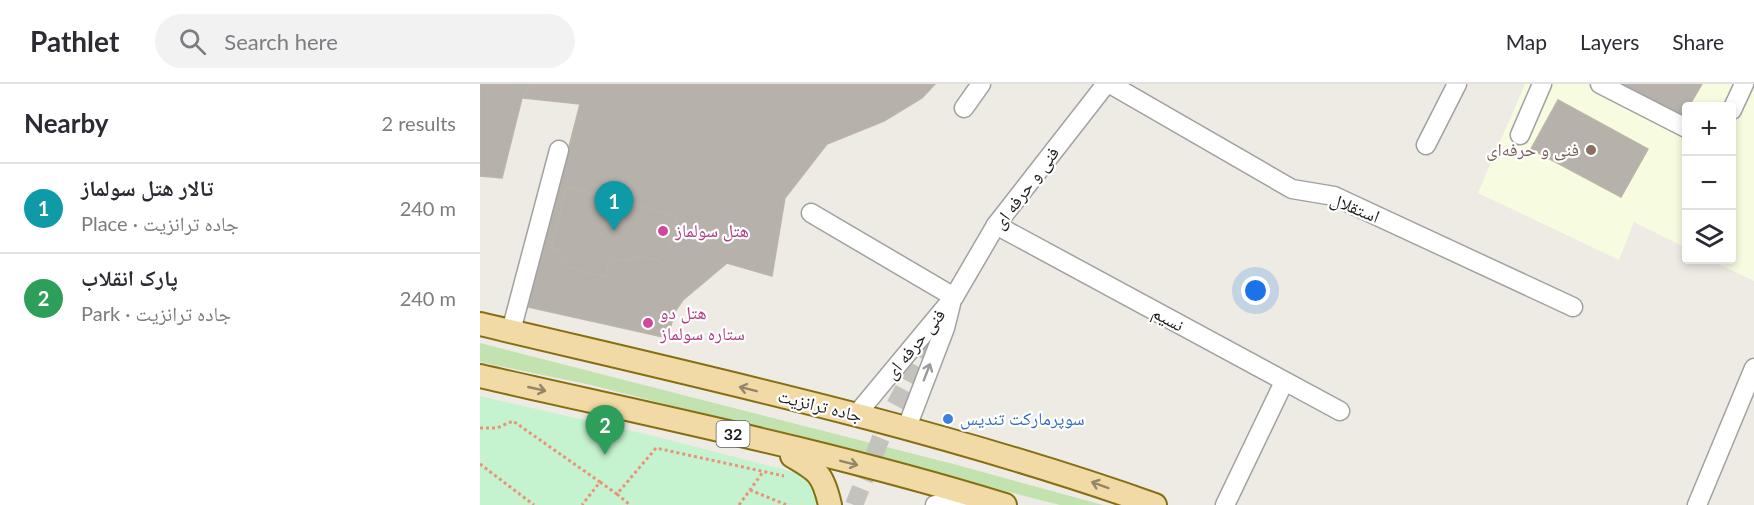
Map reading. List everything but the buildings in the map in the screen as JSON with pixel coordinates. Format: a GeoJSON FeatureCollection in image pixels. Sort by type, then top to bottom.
{"type":"FeatureCollection","features":[{"type":"Feature","properties":{"kind":"main road","name":"جاده ترانزیت"},"geometry":{"type":"LineString","coordinates":[[480,324],[907,427],[1069,474],[1155,505]]}},
{"type":"Feature","properties":{"kind":"main road","name":"32"},"geometry":{"type":"LineString","coordinates":[[480,376],[770,443],[994,502]]}},
{"type":"Feature","properties":{"kind":"main road"},"geometry":{"type":"LineString","coordinates":[[770,443],[816,469],[826,487],[830,505]]}},
{"type":"Feature","properties":{"kind":"street"},"geometry":{"type":"LineString","coordinates":[[964,108],[981,84]]}},
{"type":"Feature","properties":{"kind":"street","name":"فنی و حرفه ای"},"geometry":{"type":"LineString","coordinates":[[954,297],[996,225],[1108,84]]}},
{"type":"Feature","properties":{"kind":"street","name":"استقلال"},"geometry":{"type":"LineString","coordinates":[[1108,84],[1292,189],[1334,196],[1573,306]]}},
{"type":"Feature","properties":{"kind":"street"},"geometry":{"type":"LineString","coordinates":[[1426,145],[1457,84]]}},
{"type":"Feature","properties":{"kind":"street"},"geometry":{"type":"LineString","coordinates":[[1520,135],[1542,84]]}},
{"type":"Feature","properties":{"kind":"street"},"geometry":{"type":"LineString","coordinates":[[1600,84],[1682,126]]}},
{"type":"Feature","properties":{"kind":"street"},"geometry":{"type":"LineString","coordinates":[[1735,102],[1744,84]]}},
{"type":"Feature","properties":{"kind":"street"},"geometry":{"type":"LineString","coordinates":[[511,331],[559,150]]}},
{"type":"Feature","properties":{"kind":"street"},"geometry":{"type":"LineString","coordinates":[[811,213],[954,297]]}},
{"type":"Feature","properties":{"kind":"street","name":"نسيم"},"geometry":{"type":"LineString","coordinates":[[996,225],[1340,411]]}},
{"type":"Feature","properties":{"kind":"street","name":"فنی حرفه ای"},"geometry":{"type":"LineString","coordinates":[[856,415],[954,297]]}},
{"type":"Feature","properties":{"kind":"street","name":"فنی حرفه ای"},"geometry":{"type":"LineString","coordinates":[[907,427],[945,328],[954,297]]}},
{"type":"Feature","properties":{"kind":"street"},"geometry":{"type":"LineString","coordinates":[[1697,505],[1754,368]]}},
{"type":"Feature","properties":{"kind":"street"},"geometry":{"type":"LineString","coordinates":[[1225,505],[1284,382]]}},
{"type":"Feature","properties":{"kind":"street"},"geometry":{"type":"LineString","coordinates":[[935,505],[994,502]]}},
{"type":"Feature","properties":{"kind":"path"},"geometry":{"type":"LineString","coordinates":[[480,428],[497,428],[513,421],[630,505]]}},
{"type":"Feature","properties":{"kind":"path"},"geometry":{"type":"LineString","coordinates":[[617,494],[656,448],[793,478]]}},
{"type":"Feature","properties":{"kind":"path"},"geometry":{"type":"LineString","coordinates":[[480,464],[534,505]]}},
{"type":"Feature","properties":{"kind":"path"},"geometry":{"type":"LineString","coordinates":[[739,505],[764,472]]}},
{"type":"Feature","properties":{"kind":"path"},"geometry":{"type":"LineString","coordinates":[[582,505],[600,482]]}},
{"type":"Feature","properties":{"kind":"path"},"geometry":{"type":"LineString","coordinates":[[750,490],[787,505]]}},
{"type":"Feature","properties":{"kind":"shaded area","name":"فنی و حرفه‌ای"},"geometry":{"type":"Polygon","coordinates":[[[1525,84],[1754,84],[1754,281],[1718,264],[1736,264],[1736,102],[1682,102],[1682,246],[1634,222],[1619,260],[1478,193],[1525,84]]]}},
{"type":"Feature","properties":{"kind":"green space"},"geometry":{"type":"Polygon","coordinates":[[[480,343],[957,465],[1103,505],[1060,505],[591,385],[480,362],[480,343]]]}},
{"type":"Feature","properties":{"kind":"green space"},"geometry":{"type":"Polygon","coordinates":[[[480,396],[658,437],[801,474],[808,477],[821,505],[480,505],[480,396]]]}},
{"type":"Feature","properties":{"kind":"tunnel"},"geometry":{"type":"LineString","coordinates":[[854,505],[891,413],[941,320]]}},
{"type":"Feature","properties":{"kind":"place","name":"فنی و حرفه‌ای"},"geometry":{"type":"Point","coordinates":[1591,150]}},
{"type":"Feature","properties":{"kind":"place","name":"تالار هتل سولماز"},"geometry":{"type":"Point","coordinates":[614,231]}},
{"type":"Feature","properties":{"kind":"place","name":"هتل سولماز"},"geometry":{"type":"Point","coordinates":[663,231]}},
{"type":"Feature","properties":{"kind":"place","name":"هتل دو ستاره سولماز"},"geometry":{"type":"Point","coordinates":[648,323]}},
{"type":"Feature","properties":{"kind":"place","name":"سوپرمارکت تندیس"},"geometry":{"type":"Point","coordinates":[948,419]}},
{"type":"Feature","properties":{"kind":"place","name":"پارک انقلاب"},"geometry":{"type":"Point","coordinates":[605,455]}}]}
